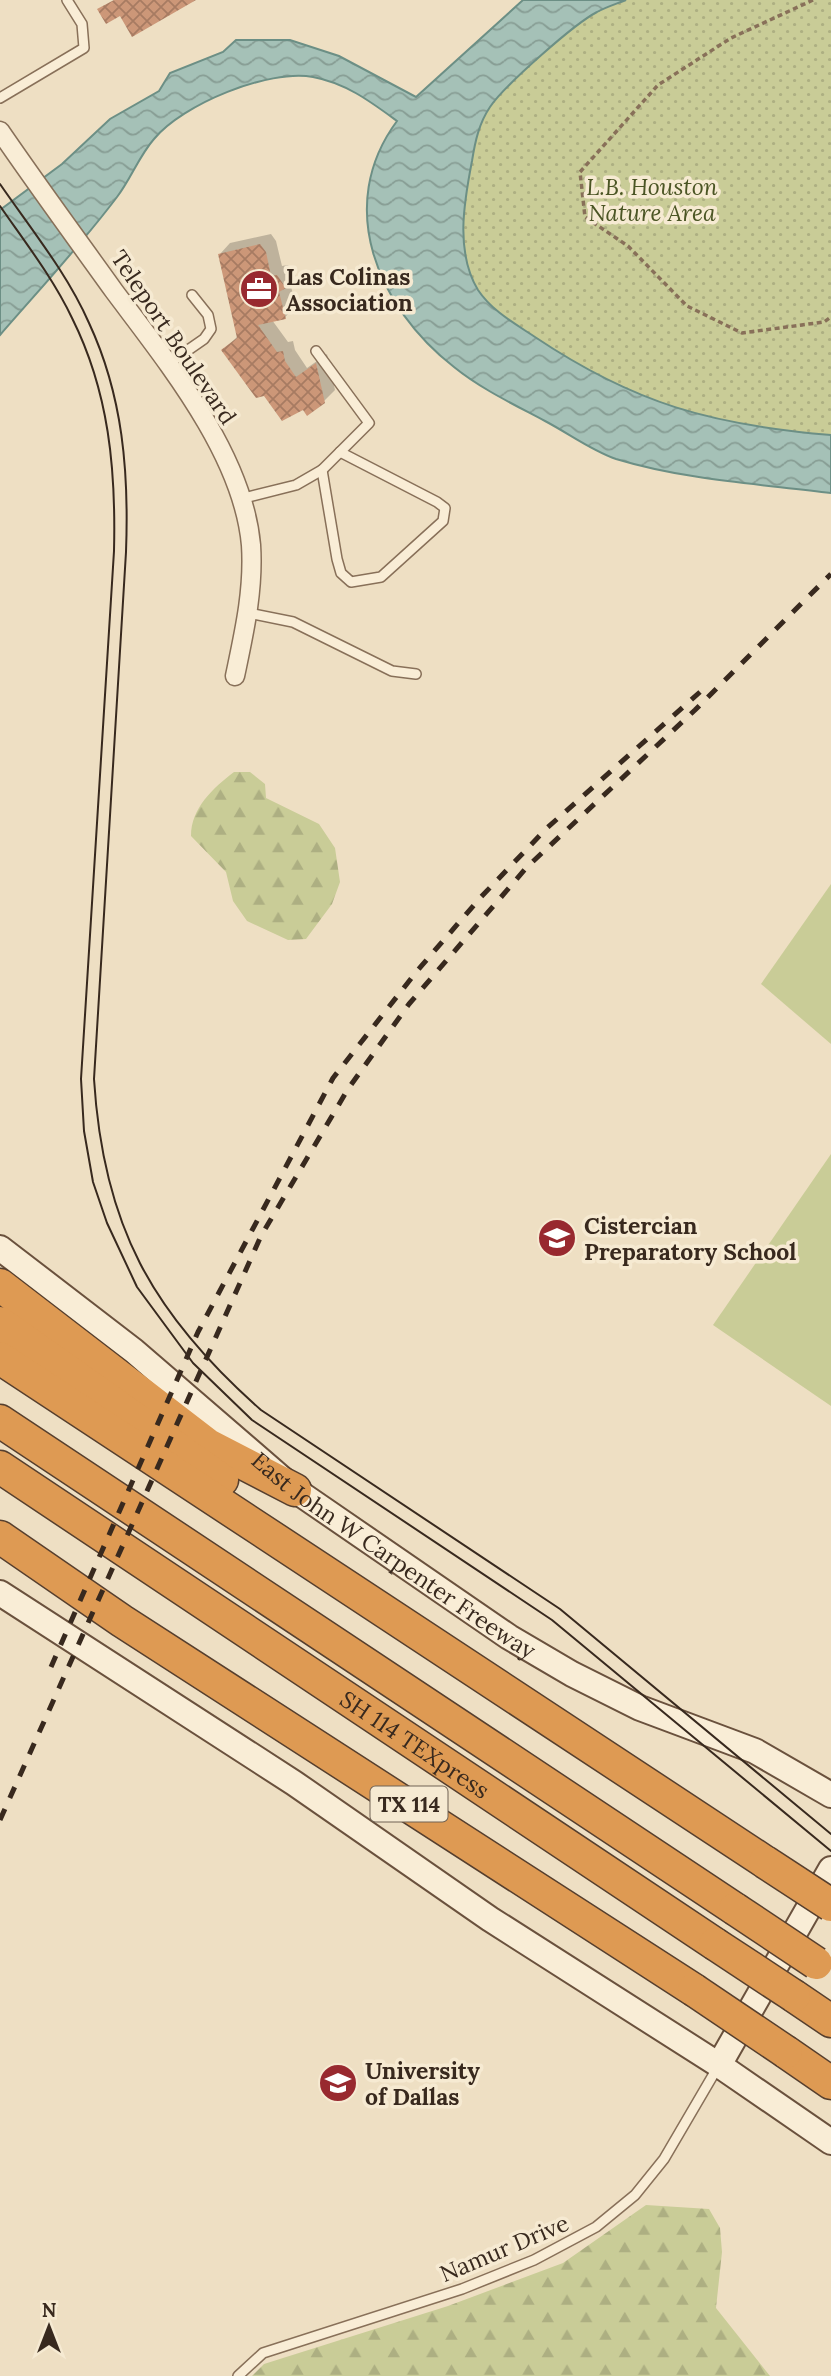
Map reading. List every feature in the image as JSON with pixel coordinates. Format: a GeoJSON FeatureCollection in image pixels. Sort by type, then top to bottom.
{"type":"FeatureCollection","features":[{"type":"Feature","properties":{"kind":"highway"},"geometry":{"type":"LineString","coordinates":[[0,1285],[208,1445],[295,1490]]}},
{"type":"Feature","properties":{"kind":"highway"},"geometry":{"type":"LineString","coordinates":[[0,1323],[340,1564],[354,1592]]}},
{"type":"Feature","properties":{"kind":"highway","name":"East John W Carpenter Freeway"},"geometry":{"type":"LineString","coordinates":[[0,1358],[831,1905]]}},
{"type":"Feature","properties":{"kind":"highway"},"geometry":{"type":"LineString","coordinates":[[0,1374],[134,1458],[177,1475]]}},
{"type":"Feature","properties":{"kind":"highway","name":"SH 114 TEXpress"},"geometry":{"type":"LineString","coordinates":[[0,1420],[823,1968]]}},
{"type":"Feature","properties":{"kind":"highway","name":"SH 114 TEXpress"},"geometry":{"type":"LineString","coordinates":[[0,1467],[831,2021]]}},
{"type":"Feature","properties":{"kind":"highway","name":"TX 114"},"geometry":{"type":"LineString","coordinates":[[0,1537],[122,1621],[694,1990],[831,2083]]}},
{"type":"Feature","properties":{"kind":"main road","name":"East John W Carpenter Freeway"},"geometry":{"type":"LineString","coordinates":[[0,1248],[134,1351],[295,1490],[509,1637],[572,1674],[640,1708],[755,1751],[831,1796]]}},
{"type":"Feature","properties":{"kind":"main road"},"geometry":{"type":"LineString","coordinates":[[0,1593],[294,1783],[490,1919],[719,2065],[831,2142]]}},
{"type":"Feature","properties":{"kind":"main road"},"geometry":{"type":"LineString","coordinates":[[719,2065],[831,1869]]}},
{"type":"Feature","properties":{"kind":"street","name":"Teleport Boulevard"},"geometry":{"type":"LineString","coordinates":[[0,131],[168,364],[215,439],[237,484],[251,543],[248,613],[235,677]]}},
{"type":"Feature","properties":{"kind":"lane"},"geometry":{"type":"LineString","coordinates":[[0,98],[84,48],[82,24],[67,0]]}},
{"type":"Feature","properties":{"kind":"lane"},"geometry":{"type":"LineString","coordinates":[[168,364],[204,339],[211,329],[208,315],[192,295]]}},
{"type":"Feature","properties":{"kind":"lane"},"geometry":{"type":"LineString","coordinates":[[240,499],[296,485],[322,470],[369,423],[316,351]]}},
{"type":"Feature","properties":{"kind":"lane"},"geometry":{"type":"LineString","coordinates":[[322,470],[337,559],[341,573],[351,582],[381,577],[443,521],[445,508],[437,502],[340,452]]}},
{"type":"Feature","properties":{"kind":"lane"},"geometry":{"type":"LineString","coordinates":[[248,613],[293,622],[392,671],[416,674]]}},
{"type":"Feature","properties":{"kind":"lane","name":"Namur Drive"},"geometry":{"type":"LineString","coordinates":[[238,2376],[263,2353],[462,2289],[534,2260],[596,2227],[635,2195],[664,2159],[719,2065]]}},
{"type":"Feature","properties":{"kind":"path"},"geometry":{"type":"LineString","coordinates":[[813,0],[731,38],[658,85],[580,172],[585,217],[628,246],[687,306],[742,333],[824,322],[831,317]]}},
{"type":"Feature","properties":{"kind":"green space","name":"L.B. Houston Nature Area"},"geometry":{"type":"Polygon","coordinates":[[[626,0],[831,0],[831,435],[788,431],[711,417],[641,395],[572,360],[511,322],[478,290],[466,260],[463,227],[476,140],[486,113],[498,97],[540,56],[573,29],[597,12],[626,0]]]}},
{"type":"Feature","properties":{"kind":"green space"},"geometry":{"type":"Polygon","coordinates":[[[234,772],[250,772],[265,784],[266,798],[319,824],[335,848],[340,882],[332,904],[306,939],[288,940],[247,921],[233,901],[226,872],[191,836],[199,808],[211,792],[234,772]]]}},
{"type":"Feature","properties":{"kind":"green space"},"geometry":{"type":"Polygon","coordinates":[[[831,884],[831,1044],[761,984],[831,884]]]}},
{"type":"Feature","properties":{"kind":"green space"},"geometry":{"type":"Polygon","coordinates":[[[831,1154],[831,1406],[713,1325],[831,1154]]]}},
{"type":"Feature","properties":{"kind":"green space"},"geometry":{"type":"Polygon","coordinates":[[[646,2205],[709,2209],[720,2228],[722,2252],[716,2308],[770,2376],[252,2376],[264,2364],[448,2306],[563,2263],[646,2205]]]}},
{"type":"Feature","properties":{"kind":"water"},"geometry":{"type":"Polygon","coordinates":[[[523,0],[626,0],[597,12],[573,29],[540,56],[498,97],[486,113],[475,147],[463,227],[466,260],[478,290],[511,322],[572,360],[641,395],[711,417],[749,425],[831,435],[831,493],[696,477],[607,456],[498,396],[454,367],[427,343],[404,316],[386,286],[373,254],[367,221],[369,187],[378,154],[397,121],[347,89],[313,77],[273,78],[251,84],[205,102],[167,126],[154,139],[103,215],[0,335],[0,210],[62,164],[110,119],[159,91],[170,73],[223,52],[236,40],[290,40],[339,56],[416,97],[523,0]]]}},
{"type":"Feature","properties":{"kind":"building"},"geometry":{"type":"Polygon","coordinates":[[[114,0],[196,0],[132,37],[120,16],[106,24],[97,9],[114,0]]]}},
{"type":"Feature","properties":{"kind":"building"},"geometry":{"type":"Polygon","coordinates":[[[260,244],[266,252],[271,276],[277,275],[286,288],[279,292],[286,319],[258,325],[277,352],[283,351],[285,361],[296,377],[316,363],[325,403],[307,416],[303,410],[282,421],[264,396],[256,398],[221,350],[237,338],[218,254],[260,244]]]}},
{"type":"Feature","properties":{"kind":"tram line"},"geometry":{"type":"LineString","coordinates":[[0,184],[48,252],[89,323],[110,378],[125,464],[126,552],[94,1079],[99,1131],[109,1179],[122,1223],[140,1263],[163,1302],[190,1338],[261,1410],[560,1609],[831,1834]]}},
{"type":"Feature","properties":{"kind":"tram line"},"geometry":{"type":"LineString","coordinates":[[0,206],[38,260],[72,318],[94,374],[108,432],[114,551],[81,1079],[84,1131],[93,1182],[107,1223],[137,1287],[193,1363],[252,1420],[552,1620],[831,1851]]}},
{"type":"Feature","properties":{"kind":"railway"},"geometry":{"type":"LineString","coordinates":[[0,1820],[261,1236],[348,1089],[409,1004],[527,867],[695,710],[831,574]]}},
{"type":"Feature","properties":{"kind":"railway"},"geometry":{"type":"LineString","coordinates":[[51,1667],[198,1332],[333,1078],[417,971],[481,897],[547,828],[700,692]]}},
{"type":"Feature","properties":{"kind":"place","name":"Las Colinas Association"},"geometry":{"type":"Point","coordinates":[259,289]}},
{"type":"Feature","properties":{"kind":"place","name":"Cistercian Preparatory School"},"geometry":{"type":"Point","coordinates":[557,1238]}},
{"type":"Feature","properties":{"kind":"place","name":"University of Dallas"},"geometry":{"type":"Point","coordinates":[338,2083]}}]}
